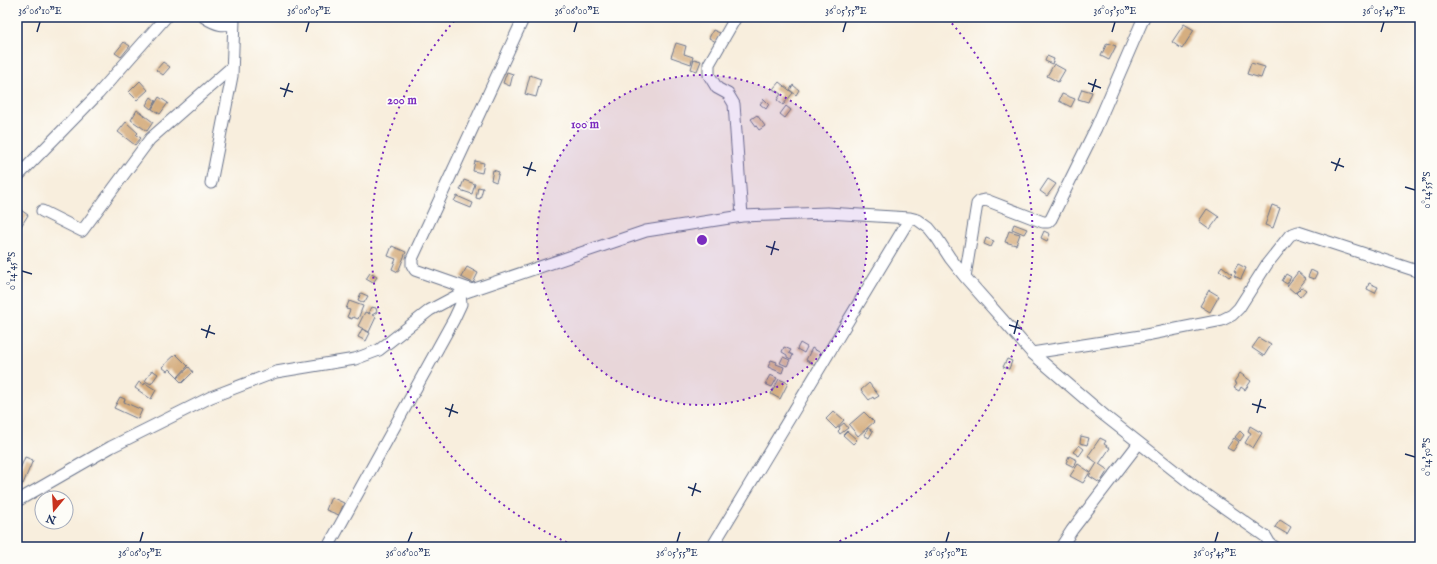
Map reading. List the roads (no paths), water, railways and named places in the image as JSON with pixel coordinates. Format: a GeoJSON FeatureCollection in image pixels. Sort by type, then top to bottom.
{"type":"FeatureCollection","features":[{"type":"Feature","properties":{"kind":"street"},"geometry":{"type":"LineString","coordinates":[[17,176],[98,94],[166,17]]}},
{"type":"Feature","properties":{"kind":"street"},"geometry":{"type":"LineString","coordinates":[[204,17],[219,25],[228,24],[234,18]]}},
{"type":"Feature","properties":{"kind":"street"},"geometry":{"type":"LineString","coordinates":[[472,290],[415,270],[412,265],[412,259],[524,17]]}},
{"type":"Feature","properties":{"kind":"street"},"geometry":{"type":"LineString","coordinates":[[736,17],[709,64],[709,76],[717,88],[728,94],[734,104],[742,216]]}},
{"type":"Feature","properties":{"kind":"street"},"geometry":{"type":"LineString","coordinates":[[965,277],[977,204],[980,201],[986,200],[1043,222],[1048,222],[1051,219],[1096,128],[1144,17]]}},
{"type":"Feature","properties":{"kind":"street"},"geometry":{"type":"LineString","coordinates":[[211,183],[232,76],[234,18]]}},
{"type":"Feature","properties":{"kind":"street"},"geometry":{"type":"LineString","coordinates":[[42,211],[82,231],[150,139],[232,67]]}},
{"type":"Feature","properties":{"kind":"street"},"geometry":{"type":"LineString","coordinates":[[17,501],[110,447],[211,397],[276,372],[355,359],[379,350],[430,310],[460,294],[646,231],[742,216],[827,213],[910,218],[918,220],[929,228],[965,277],[1032,353],[1104,416],[1198,490],[1266,537],[1270,544],[1275,547]]}},
{"type":"Feature","properties":{"kind":"street"},"geometry":{"type":"LineString","coordinates":[[712,547],[910,218]]}},
{"type":"Feature","properties":{"kind":"street"},"geometry":{"type":"LineString","coordinates":[[1032,353],[1141,336],[1222,320],[1232,315],[1239,308],[1267,264],[1290,235],[1298,232],[1420,272]]}},
{"type":"Feature","properties":{"kind":"street"},"geometry":{"type":"LineString","coordinates":[[328,547],[454,320],[461,304],[460,294]]}},
{"type":"Feature","properties":{"kind":"street"},"geometry":{"type":"LineString","coordinates":[[1061,547],[1072,530],[1140,443]]}},
{"type":"Feature","properties":{"kind":"street"},"geometry":{"type":"LineString","coordinates":[[1260,547],[1266,537]]}}]}
